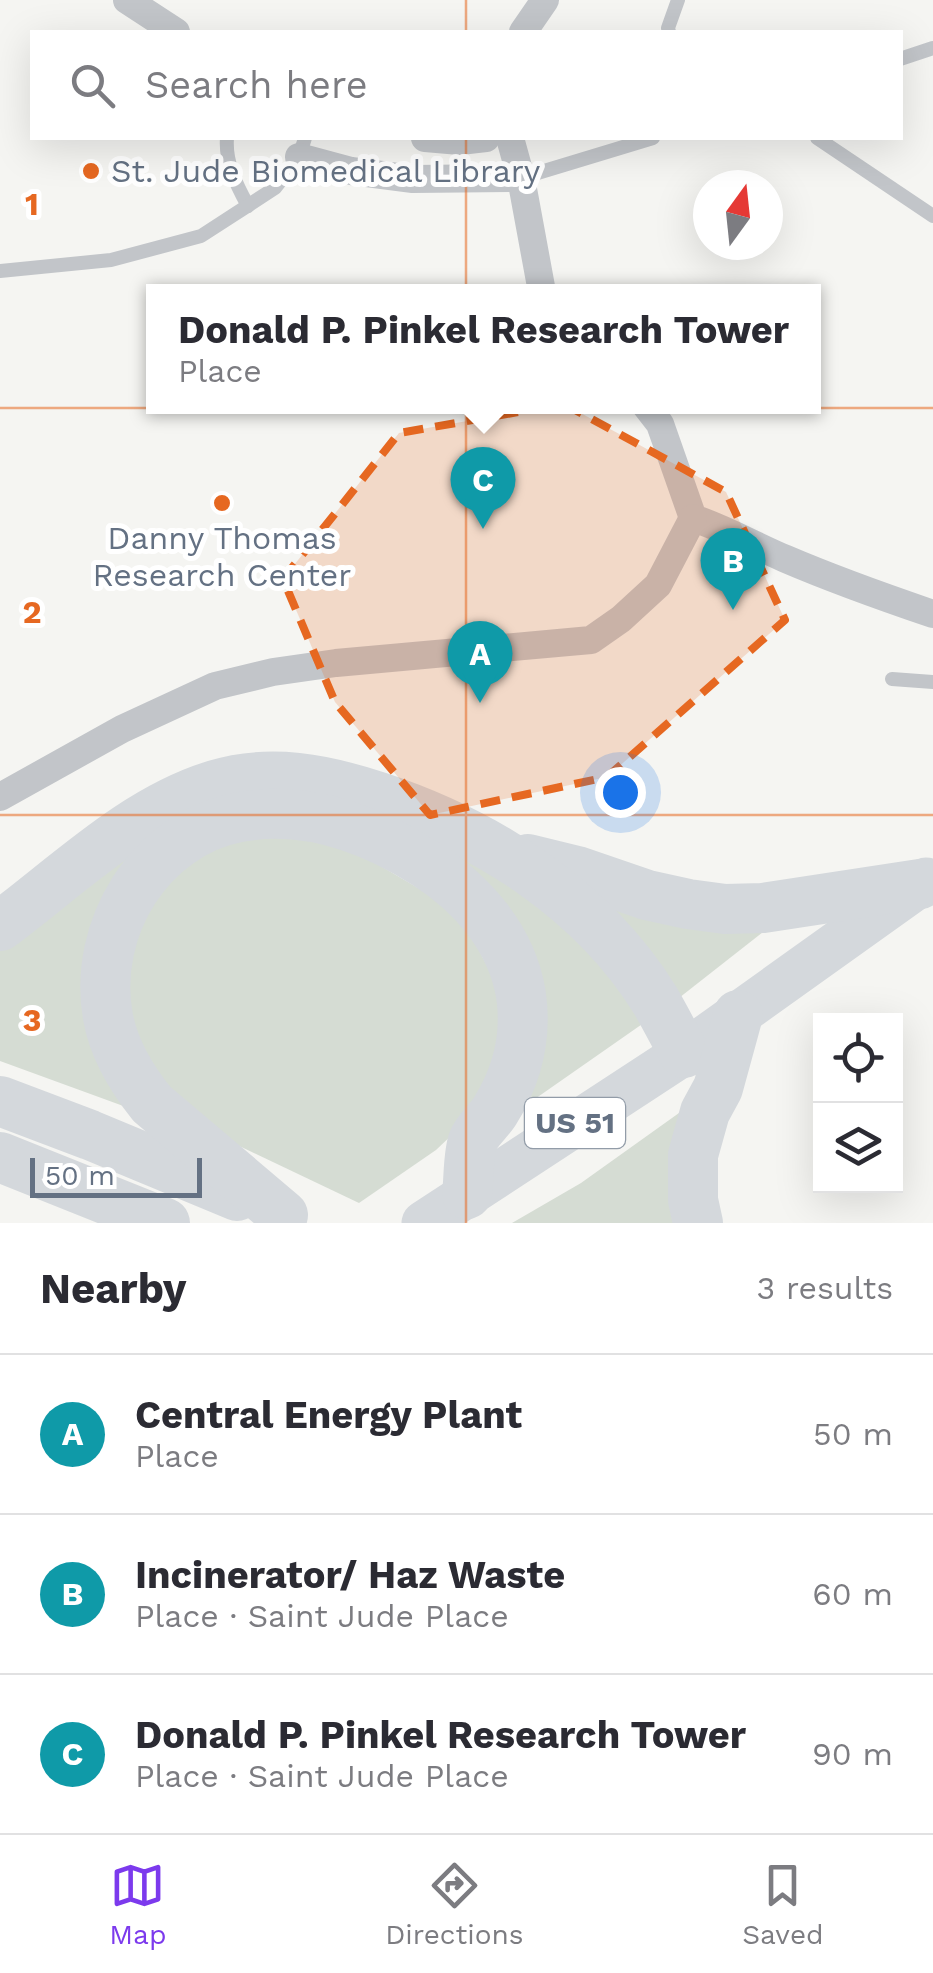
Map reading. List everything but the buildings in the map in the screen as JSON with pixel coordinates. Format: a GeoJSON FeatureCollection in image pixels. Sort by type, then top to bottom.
{"type":"FeatureCollection","features":[{"type":"Feature","properties":{"kind":"highway"},"geometry":{"type":"LineString","coordinates":[[0,926],[169,802],[239,778],[310,779],[368,793],[438,819],[508,855],[564,897],[612,945],[654,998],[684,1053]]}},
{"type":"Feature","properties":{"kind":"highway"},"geometry":{"type":"LineString","coordinates":[[292,1219],[152,1104],[134,1082],[108,1020],[106,970],[118,919],[130,894],[165,854],[210,827],[236,818],[294,814],[355,828],[437,871],[494,927],[506,948],[520,993],[522,1038],[518,1064],[506,1094],[473,1140],[467,1194]]}},
{"type":"Feature","properties":{"kind":"highway"},"geometry":{"type":"LineString","coordinates":[[508,855],[577,871],[647,895],[725,908],[762,908],[927,880]]}},
{"type":"Feature","properties":{"kind":"highway"},"geometry":{"type":"LineString","coordinates":[[698,1223],[692,1189],[693,1155],[705,1112],[718,1088],[738,1015]]}},
{"type":"Feature","properties":{"kind":"highway"},"geometry":{"type":"LineString","coordinates":[[0,1102],[292,1219]]}},
{"type":"Feature","properties":{"kind":"highway"},"geometry":{"type":"LineString","coordinates":[[0,1157],[165,1223]]}},
{"type":"Feature","properties":{"kind":"main road","name":"US 51"},"geometry":{"type":"LineString","coordinates":[[424,1223],[684,1053],[927,880]]}},
{"type":"Feature","properties":{"kind":"street"},"geometry":{"type":"LineString","coordinates":[[127,0],[173,30]]}},
{"type":"Feature","properties":{"kind":"street"},"geometry":{"type":"LineString","coordinates":[[524,30],[545,0]]}},
{"type":"Feature","properties":{"kind":"street"},"geometry":{"type":"LineString","coordinates":[[511,140],[541,284]]}},
{"type":"Feature","properties":{"kind":"street"},"geometry":{"type":"LineString","coordinates":[[302,147],[351,171],[413,180],[521,178]]}},
{"type":"Feature","properties":{"kind":"street"},"geometry":{"type":"LineString","coordinates":[[0,797],[122,729],[215,686],[336,663],[591,640],[621,619],[658,584],[693,518],[660,424],[652,414]]}},
{"type":"Feature","properties":{"kind":"street"},"geometry":{"type":"LineString","coordinates":[[693,518],[845,584],[933,614]]}},
{"type":"Feature","properties":{"kind":"lane"},"geometry":{"type":"LineString","coordinates":[[668,30],[678,0]]}},
{"type":"Feature","properties":{"kind":"lane"},"geometry":{"type":"LineString","coordinates":[[903,58],[933,48]]}},
{"type":"Feature","properties":{"kind":"lane"},"geometry":{"type":"LineString","coordinates":[[227,140],[233,178],[248,206]]}},
{"type":"Feature","properties":{"kind":"lane"},"geometry":{"type":"LineString","coordinates":[[521,178],[646,140]]}},
{"type":"Feature","properties":{"kind":"lane"},"geometry":{"type":"LineString","coordinates":[[820,140],[933,216]]}},
{"type":"Feature","properties":{"kind":"lane"},"geometry":{"type":"LineString","coordinates":[[0,271],[111,260],[200,236],[275,188],[302,147]]}},
{"type":"Feature","properties":{"kind":"lane"},"geometry":{"type":"LineString","coordinates":[[892,680],[933,682]]}},
{"type":"Feature","properties":{"kind":"highlighted area"},"geometry":{"type":"Polygon","coordinates":[[[564,404],[726,492],[785,620],[607,777],[430,815],[335,702],[283,579],[399,433],[564,404]]]}},
{"type":"Feature","properties":{"kind":"shaded area"},"geometry":{"type":"Polygon","coordinates":[[[291,790],[329,794],[471,847],[543,897],[600,950],[641,1001],[648,1020],[496,1126],[523,1080],[530,1038],[528,999],[520,961],[496,913],[458,875],[412,846],[333,814],[277,805],[207,819],[167,841],[135,873],[110,915],[101,943],[97,1005],[106,1043],[142,1107],[137,1111],[0,1061],[0,938],[110,855],[169,817],[229,794],[291,790]]]}},
{"type":"Feature","properties":{"kind":"shaded area"},"geometry":{"type":"Polygon","coordinates":[[[249,832],[338,841],[459,912],[505,1000],[497,1076],[455,1132],[436,1150],[359,1203],[235,1144],[188,1113],[132,1043],[123,964],[132,927],[182,856],[249,832]]]}},
{"type":"Feature","properties":{"kind":"shaded area"},"geometry":{"type":"Polygon","coordinates":[[[600,895],[786,914],[670,1005],[600,895]]]}},
{"type":"Feature","properties":{"kind":"shaded area"},"geometry":{"type":"Polygon","coordinates":[[[693,1103],[684,1223],[512,1223],[581,1183],[693,1103]]]}},
{"type":"Feature","properties":{"kind":"place","name":"St. Jude Biomedical Library"},"geometry":{"type":"Point","coordinates":[91,171]}},
{"type":"Feature","properties":{"kind":"place","name":"Danny Thomas Research Center"},"geometry":{"type":"Point","coordinates":[222,503]}},
{"type":"Feature","properties":{"kind":"place","name":"Donald P. Pinkel Research Tower"},"geometry":{"type":"Point","coordinates":[483,529]}},
{"type":"Feature","properties":{"kind":"place","name":"Incinerator/ Haz Waste"},"geometry":{"type":"Point","coordinates":[733,610]}},
{"type":"Feature","properties":{"kind":"place","name":"Central Energy Plant"},"geometry":{"type":"Point","coordinates":[480,703]}}]}
